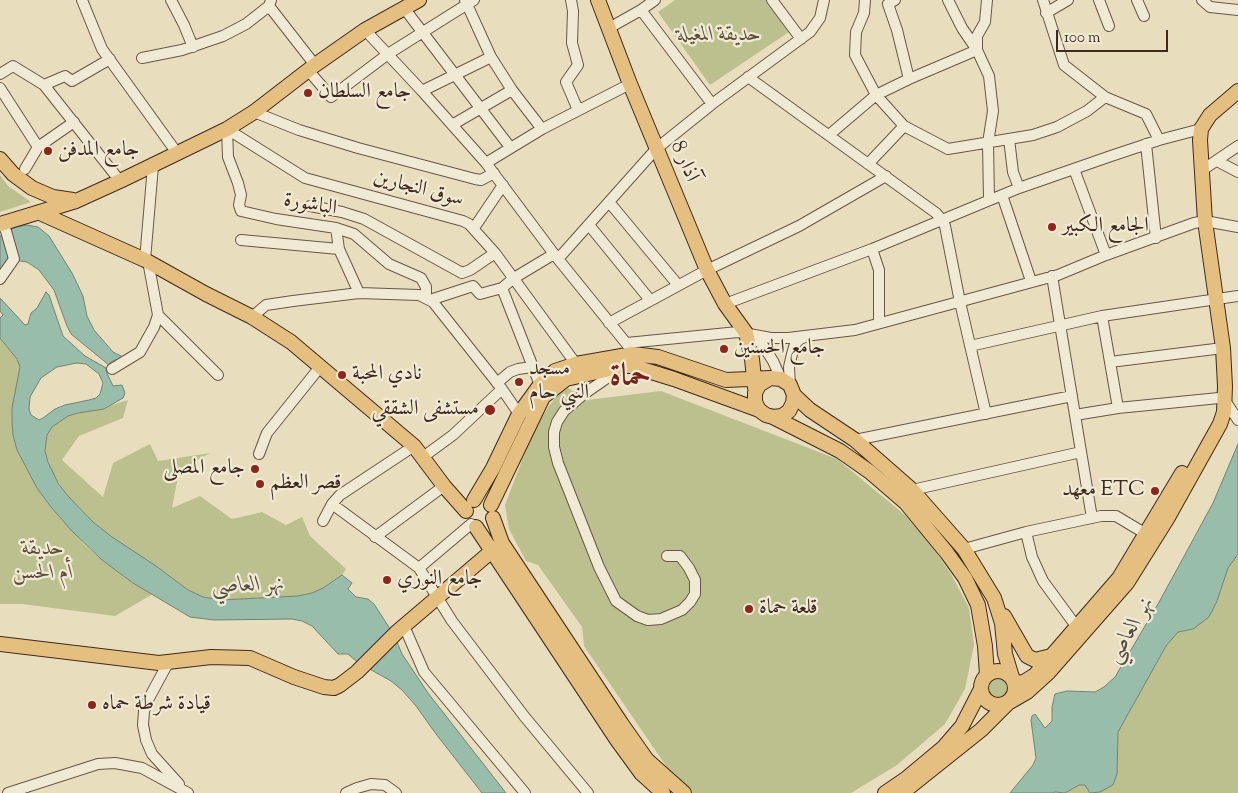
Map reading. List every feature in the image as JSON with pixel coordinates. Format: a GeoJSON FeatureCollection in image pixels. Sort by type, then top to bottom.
{"type":"FeatureCollection","features":[{"type":"Feature","properties":{"kind":"main road"},"geometry":{"type":"LineString","coordinates":[[3,226],[76,201],[153,166],[227,129],[254,112],[311,67],[364,30],[419,0]]}},
{"type":"Feature","properties":{"kind":"main road","name":"8 آذار"},"geometry":{"type":"LineString","coordinates":[[598,0],[656,149],[707,270],[725,304],[746,333]]}},
{"type":"Feature","properties":{"kind":"main road"},"geometry":{"type":"LineString","coordinates":[[981,689],[990,704],[1008,703],[1027,692],[1049,672],[1127,583],[1167,518],[1220,424],[1224,412],[1220,348],[1200,222],[1201,129],[1210,115],[1238,91]]}},
{"type":"Feature","properties":{"kind":"main road"},"geometry":{"type":"LineString","coordinates":[[0,159],[13,174],[32,188],[53,197],[76,201]]}},
{"type":"Feature","properties":{"kind":"main road"},"geometry":{"type":"LineString","coordinates":[[40,213],[147,261],[252,317],[291,342],[414,446],[444,486],[484,526],[491,522],[492,512],[543,397],[577,370],[630,348],[726,380],[754,379],[784,384],[810,410],[855,440],[912,490],[964,549],[1027,656],[1035,660],[1051,656]]}},
{"type":"Feature","properties":{"kind":"main road"},"geometry":{"type":"LineString","coordinates":[[746,333],[752,359],[755,402],[759,410]]}},
{"type":"Feature","properties":{"kind":"main road"},"geometry":{"type":"LineString","coordinates":[[726,380],[744,372],[752,359]]}},
{"type":"Feature","properties":{"kind":"main road"},"geometry":{"type":"LineString","coordinates":[[472,516],[520,414],[540,385],[555,371],[623,366],[642,368],[759,410],[840,451],[870,472],[906,503],[965,578],[978,605],[985,646],[987,675]]}},
{"type":"Feature","properties":{"kind":"main road"},"geometry":{"type":"LineString","coordinates":[[755,393],[761,383],[784,384]]}},
{"type":"Feature","properties":{"kind":"main road"},"geometry":{"type":"LineString","coordinates":[[773,417],[782,416],[789,411],[793,403],[784,384]]}},
{"type":"Feature","properties":{"kind":"main road"},"geometry":{"type":"LineString","coordinates":[[885,793],[943,748],[962,726],[987,675],[1003,671],[1013,680],[1024,682],[1035,675],[1119,578],[1212,422],[1222,400]]}},
{"type":"Feature","properties":{"kind":"main road"},"geometry":{"type":"LineString","coordinates":[[472,516],[484,500],[492,512],[502,543],[621,723],[647,760],[684,793]]}},
{"type":"Feature","properties":{"kind":"main road"},"geometry":{"type":"LineString","coordinates":[[472,516],[492,550],[617,740],[641,772],[663,793]]}},
{"type":"Feature","properties":{"kind":"main road"},"geometry":{"type":"LineString","coordinates":[[0,644],[138,662],[168,663],[211,657],[250,658],[294,677],[331,688],[340,685],[357,672],[401,628],[492,550]]}},
{"type":"Feature","properties":{"kind":"main road"},"geometry":{"type":"LineString","coordinates":[[902,793],[981,730],[1015,694],[1005,654],[1002,623],[994,598]]}},
{"type":"Feature","properties":{"kind":"street"},"geometry":{"type":"LineString","coordinates":[[82,0],[102,49],[178,153]]}},
{"type":"Feature","properties":{"kind":"street"},"geometry":{"type":"LineString","coordinates":[[171,0],[181,17],[193,46]]}},
{"type":"Feature","properties":{"kind":"street"},"geometry":{"type":"LineString","coordinates":[[570,0],[573,11],[572,43],[578,65],[566,82],[578,110]]}},
{"type":"Feature","properties":{"kind":"street"},"geometry":{"type":"LineString","coordinates":[[609,28],[655,0]]}},
{"type":"Feature","properties":{"kind":"street"},"geometry":{"type":"LineString","coordinates":[[772,0],[801,39]]}},
{"type":"Feature","properties":{"kind":"street"},"geometry":{"type":"LineString","coordinates":[[428,299],[473,286],[480,294],[502,288],[514,278],[556,256],[589,225],[656,149],[712,104],[801,39],[815,26],[823,10],[824,0]]}},
{"type":"Feature","properties":{"kind":"street"},"geometry":{"type":"LineString","coordinates":[[865,0],[864,13],[856,32],[855,55],[876,95],[904,126],[948,148],[1033,135],[1057,127],[1087,111],[1105,98]]}},
{"type":"Feature","properties":{"kind":"street"},"geometry":{"type":"LineString","coordinates":[[895,0],[888,4],[897,30],[909,79]]}},
{"type":"Feature","properties":{"kind":"street"},"geometry":{"type":"LineString","coordinates":[[948,0],[962,28],[977,50],[989,76],[993,112],[988,143],[989,200]]}},
{"type":"Feature","properties":{"kind":"street"},"geometry":{"type":"LineString","coordinates":[[977,50],[977,36],[985,22],[987,0]]}},
{"type":"Feature","properties":{"kind":"street"},"geometry":{"type":"LineString","coordinates":[[1043,0],[1064,65],[1105,98],[1146,114],[1159,140]]}},
{"type":"Feature","properties":{"kind":"street"},"geometry":{"type":"LineString","coordinates":[[1046,13],[1068,0]]}},
{"type":"Feature","properties":{"kind":"street"},"geometry":{"type":"LineString","coordinates":[[1099,0],[1109,26]]}},
{"type":"Feature","properties":{"kind":"street"},"geometry":{"type":"LineString","coordinates":[[1137,0],[1144,16]]}},
{"type":"Feature","properties":{"kind":"street"},"geometry":{"type":"LineString","coordinates":[[1202,0],[1210,7],[1238,10]]}},
{"type":"Feature","properties":{"kind":"street"},"geometry":{"type":"LineString","coordinates":[[142,58],[193,46],[224,36],[238,28],[270,3],[331,97],[388,54],[469,1],[491,57],[512,90],[542,129]]}},
{"type":"Feature","properties":{"kind":"street"},"geometry":{"type":"LineString","coordinates":[[404,8],[510,147]]}},
{"type":"Feature","properties":{"kind":"street"},"geometry":{"type":"LineString","coordinates":[[641,10],[712,104]]}},
{"type":"Feature","properties":{"kind":"street"},"geometry":{"type":"LineString","coordinates":[[364,30],[422,91],[486,163],[556,256],[630,348],[738,332],[771,338],[788,338],[855,330],[1052,276],[1200,222],[1238,227]]}},
{"type":"Feature","properties":{"kind":"street"},"geometry":{"type":"LineString","coordinates":[[828,135],[876,95],[977,50]]}},
{"type":"Feature","properties":{"kind":"street"},"geometry":{"type":"LineString","coordinates":[[422,91],[491,57]]}},
{"type":"Feature","properties":{"kind":"street"},"geometry":{"type":"LineString","coordinates":[[44,85],[65,76],[72,81],[110,59]]}},
{"type":"Feature","properties":{"kind":"street"},"geometry":{"type":"LineString","coordinates":[[0,74],[12,66],[44,85],[120,181]]}},
{"type":"Feature","properties":{"kind":"street"},"geometry":{"type":"LineString","coordinates":[[748,77],[886,176],[936,213],[942,220],[945,226],[960,302],[986,414]]}},
{"type":"Feature","properties":{"kind":"street"},"geometry":{"type":"LineString","coordinates":[[486,163],[542,129],[630,84]]}},
{"type":"Feature","properties":{"kind":"street"},"geometry":{"type":"LineString","coordinates":[[0,88],[38,147]]}},
{"type":"Feature","properties":{"kind":"street"},"geometry":{"type":"LineString","coordinates":[[452,125],[512,90]]}},
{"type":"Feature","properties":{"kind":"street"},"geometry":{"type":"LineString","coordinates":[[254,112],[299,130],[358,148],[474,179],[481,180],[494,173]]}},
{"type":"Feature","properties":{"kind":"street"},"geometry":{"type":"LineString","coordinates":[[25,169],[38,147],[74,122]]}},
{"type":"Feature","properties":{"kind":"street"},"geometry":{"type":"LineString","coordinates":[[868,164],[904,126]]}},
{"type":"Feature","properties":{"kind":"street","name":"الباشورة"},"geometry":{"type":"LineString","coordinates":[[227,129],[228,157],[241,195],[239,205],[241,211],[276,219],[336,228],[354,234],[389,264],[421,278],[426,287],[428,299]]}},
{"type":"Feature","properties":{"kind":"street","name":"سوق النجارين"},"geometry":{"type":"LineString","coordinates":[[227,129],[305,178],[462,221],[474,228],[514,278],[577,370],[585,384],[584,394]]}},
{"type":"Feature","properties":{"kind":"street"},"geometry":{"type":"LineString","coordinates":[[725,304],[872,249],[1019,188],[1146,144],[1201,129]]}},
{"type":"Feature","properties":{"kind":"street"},"geometry":{"type":"LineString","coordinates":[[1009,139],[1014,172],[1019,188]]}},
{"type":"Feature","properties":{"kind":"street"},"geometry":{"type":"LineString","coordinates":[[1146,144],[1156,238]]}},
{"type":"Feature","properties":{"kind":"street"},"geometry":{"type":"LineString","coordinates":[[1201,171],[1238,146]]}},
{"type":"Feature","properties":{"kind":"street"},"geometry":{"type":"LineString","coordinates":[[1217,161],[1238,172]]}},
{"type":"Feature","properties":{"kind":"street"},"geometry":{"type":"LineString","coordinates":[[112,369],[140,352],[154,327],[158,315],[147,261],[153,166]]}},
{"type":"Feature","properties":{"kind":"street"},"geometry":{"type":"LineString","coordinates":[[1074,168],[1106,255]]}},
{"type":"Feature","properties":{"kind":"street"},"geometry":{"type":"LineString","coordinates":[[609,323],[707,270],[799,226],[886,176]]}},
{"type":"Feature","properties":{"kind":"street"},"geometry":{"type":"LineString","coordinates":[[474,228],[503,184]]}},
{"type":"Feature","properties":{"kind":"street"},"geometry":{"type":"LineString","coordinates":[[1002,195],[1031,281]]}},
{"type":"Feature","properties":{"kind":"street"},"geometry":{"type":"LineString","coordinates":[[609,202],[678,285]]}},
{"type":"Feature","properties":{"kind":"street"},"geometry":{"type":"LineString","coordinates":[[310,206],[342,212],[364,219],[462,272],[470,270],[495,253]]}},
{"type":"Feature","properties":{"kind":"street"},"geometry":{"type":"LineString","coordinates":[[589,225],[650,300]]}},
{"type":"Feature","properties":{"kind":"street"},"geometry":{"type":"LineString","coordinates":[[0,279],[14,259],[3,226]]}},
{"type":"Feature","properties":{"kind":"street"},"geometry":{"type":"LineString","coordinates":[[336,228],[339,250],[359,293]]}},
{"type":"Feature","properties":{"kind":"street"},"geometry":{"type":"LineString","coordinates":[[241,240],[339,250]]}},
{"type":"Feature","properties":{"kind":"street"},"geometry":{"type":"LineString","coordinates":[[872,249],[879,270],[879,323]]}},
{"type":"Feature","properties":{"kind":"street"},"geometry":{"type":"LineString","coordinates":[[1052,276],[1092,518]]}},
{"type":"Feature","properties":{"kind":"street"},"geometry":{"type":"LineString","coordinates":[[502,288],[540,385]]}},
{"type":"Feature","properties":{"kind":"street"},"geometry":{"type":"LineString","coordinates":[[252,317],[266,305],[359,293],[419,295],[433,302],[520,414]]}},
{"type":"Feature","properties":{"kind":"street"},"geometry":{"type":"LineString","coordinates":[[970,346],[1102,316],[1238,296]]}},
{"type":"Feature","properties":{"kind":"street"},"geometry":{"type":"LineString","coordinates":[[158,315],[218,375]]}},
{"type":"Feature","properties":{"kind":"street"},"geometry":{"type":"LineString","coordinates":[[1102,316],[1118,408]]}},
{"type":"Feature","properties":{"kind":"street"},"geometry":{"type":"LineString","coordinates":[[746,333],[762,344],[784,384]]}},
{"type":"Feature","properties":{"kind":"street"},"geometry":{"type":"LineString","coordinates":[[784,384],[795,344],[808,335]]}},
{"type":"Feature","properties":{"kind":"street"},"geometry":{"type":"LineString","coordinates":[[1110,362],[1220,348]]}},
{"type":"Feature","properties":{"kind":"street"},"geometry":{"type":"LineString","coordinates":[[423,457],[453,435],[500,386],[510,372],[532,366]]}},
{"type":"Feature","properties":{"kind":"street"},"geometry":{"type":"LineString","coordinates":[[623,366],[564,411],[557,422],[554,432],[554,447],[558,463],[599,567],[616,601],[637,616],[648,620],[661,619],[682,610],[695,594],[694,580],[689,568],[680,556],[667,556]]}},
{"type":"Feature","properties":{"kind":"street"},"geometry":{"type":"LineString","coordinates":[[259,454],[267,434],[320,368]]}},
{"type":"Feature","properties":{"kind":"street"},"geometry":{"type":"LineString","coordinates":[[855,440],[1072,396]]}},
{"type":"Feature","properties":{"kind":"street"},"geometry":{"type":"LineString","coordinates":[[1075,415],[1118,408],[1222,400],[1238,420]]}},
{"type":"Feature","properties":{"kind":"street"},"geometry":{"type":"LineString","coordinates":[[323,520],[332,504],[340,495],[414,446]]}},
{"type":"Feature","properties":{"kind":"street"},"geometry":{"type":"LineString","coordinates":[[912,490],[1081,452]]}},
{"type":"Feature","properties":{"kind":"street"},"geometry":{"type":"LineString","coordinates":[[375,536],[444,486]]}},
{"type":"Feature","properties":{"kind":"street"},"geometry":{"type":"LineString","coordinates":[[332,504],[419,568],[452,621],[524,716],[588,793]]}},
{"type":"Feature","properties":{"kind":"street"},"geometry":{"type":"LineString","coordinates":[[419,568],[472,516]]}},
{"type":"Feature","properties":{"kind":"street"},"geometry":{"type":"LineString","coordinates":[[964,549],[1026,532],[1101,516],[1116,516],[1146,534]]}},
{"type":"Feature","properties":{"kind":"street"},"geometry":{"type":"LineString","coordinates":[[1026,532],[1032,557],[1043,581],[1076,626]]}},
{"type":"Feature","properties":{"kind":"street"},"geometry":{"type":"LineString","coordinates":[[401,628],[424,672],[525,793]]}},
{"type":"Feature","properties":{"kind":"street"},"geometry":{"type":"LineString","coordinates":[[168,663],[144,711],[144,732],[152,754],[187,793]]}},
{"type":"Feature","properties":{"kind":"street"},"geometry":{"type":"LineString","coordinates":[[142,768],[152,754]]}},
{"type":"Feature","properties":{"kind":"street"},"geometry":{"type":"LineString","coordinates":[[8,793],[35,789],[98,764],[115,763],[142,768],[187,793]]}},
{"type":"Feature","properties":{"kind":"street"},"geometry":{"type":"LineString","coordinates":[[346,793],[371,784],[385,785],[396,793]]}},
{"type":"Feature","properties":{"kind":"green space","name":"حديقة المغيلة"},"geometry":{"type":"Polygon","coordinates":[[[675,0],[769,0],[792,30],[710,85],[658,12],[675,0]]]}},
{"type":"Feature","properties":{"kind":"green space"},"geometry":{"type":"Polygon","coordinates":[[[0,175],[8,186],[31,202],[0,212],[0,175]]]}},
{"type":"Feature","properties":{"kind":"green space","name":"حديقة أم الحسن"},"geometry":{"type":"Polygon","coordinates":[[[0,338],[19,362],[20,368],[12,408],[13,435],[17,450],[37,488],[84,544],[133,583],[153,594],[115,616],[22,604],[0,604],[0,338]]]}},
{"type":"Feature","properties":{"kind":"green space"},"geometry":{"type":"Polygon","coordinates":[[[568,388],[587,400],[661,391],[837,459],[905,515],[931,545],[951,574],[969,608],[974,645],[965,689],[945,724],[897,765],[851,793],[693,793],[673,776],[584,646],[582,627],[538,565],[526,561],[509,529],[505,505],[530,439],[548,407],[560,392],[568,388]]]}},
{"type":"Feature","properties":{"kind":"green space"},"geometry":{"type":"Polygon","coordinates":[[[128,400],[123,418],[79,436],[62,460],[103,497],[113,463],[150,444],[158,461],[210,453],[179,471],[172,508],[200,496],[232,519],[262,512],[286,525],[302,517],[310,536],[346,569],[342,575],[323,588],[298,596],[221,600],[203,597],[188,590],[93,522],[68,496],[52,473],[45,451],[47,434],[52,427],[68,416],[104,409],[128,400]]]}},
{"type":"Feature","properties":{"kind":"green space"},"geometry":{"type":"Polygon","coordinates":[[[1238,554],[1238,793],[1065,793],[1079,785],[1085,785],[1116,774],[1118,732],[1166,646],[1178,632],[1193,629],[1217,601],[1228,568],[1238,554]]]}},
{"type":"Feature","properties":{"kind":"green space"},"geometry":{"type":"Polygon","coordinates":[[[998,676],[1006,680],[1010,688],[1006,696],[998,700],[990,696],[986,688],[990,680],[998,676]]]}},
{"type":"Feature","properties":{"kind":"shaded area"},"geometry":{"type":"Polygon","coordinates":[[[27,225],[38,227],[49,236],[72,273],[83,296],[87,316],[94,330],[113,352],[123,357],[111,362],[109,365],[71,334],[54,290],[39,270],[27,262],[20,261],[8,263],[0,269],[0,236],[16,227],[27,225]]]}},
{"type":"Feature","properties":{"kind":"shaded area"},"geometry":{"type":"Polygon","coordinates":[[[46,292],[49,295],[63,336],[85,356],[106,368],[113,386],[122,385],[125,393],[123,398],[104,409],[68,416],[52,427],[47,435],[45,451],[58,483],[93,522],[188,590],[203,597],[221,600],[298,596],[323,588],[342,575],[352,583],[348,589],[356,597],[368,599],[374,604],[394,635],[402,654],[428,693],[506,793],[482,793],[402,690],[391,681],[357,662],[348,654],[338,654],[312,626],[292,619],[214,620],[190,617],[133,583],[102,560],[71,530],[37,488],[17,450],[13,435],[12,408],[20,367],[17,359],[0,338],[0,318],[3,315],[0,311],[0,298],[25,325],[28,324],[31,313],[37,308],[46,292]],[[77,363],[57,367],[41,378],[30,397],[29,409],[31,415],[39,420],[55,409],[65,405],[96,398],[100,394],[103,383],[99,374],[86,364],[77,363]]]}},
{"type":"Feature","properties":{"kind":"shaded area"},"geometry":{"type":"Polygon","coordinates":[[[1238,444],[1238,554],[1228,568],[1217,601],[1209,617],[1193,629],[1178,632],[1166,646],[1118,732],[1117,774],[1113,785],[1100,792],[1090,793],[1085,785],[1079,785],[1065,793],[1010,793],[1033,765],[1036,758],[1032,716],[1035,714],[1045,728],[1052,721],[1052,707],[1055,694],[1067,691],[1095,692],[1115,677],[1158,604],[1213,503],[1238,444]]]}},
{"type":"Feature","properties":{"kind":"place","name":"جامع السلطان"},"geometry":{"type":"Point","coordinates":[308,93]}},
{"type":"Feature","properties":{"kind":"place","name":"جامع المدفن"},"geometry":{"type":"Point","coordinates":[48,151]}},
{"type":"Feature","properties":{"kind":"place","name":"الجامع الكبير"},"geometry":{"type":"Point","coordinates":[1052,227]}},
{"type":"Feature","properties":{"kind":"place","name":"جامع الحسنين"},"geometry":{"type":"Point","coordinates":[724,349]}},
{"type":"Feature","properties":{"kind":"place","name":"نادي المحبة"},"geometry":{"type":"Point","coordinates":[342,375]}},
{"type":"Feature","properties":{"kind":"place","name":"مسجد النبي حام"},"geometry":{"type":"Point","coordinates":[519,382]}},
{"type":"Feature","properties":{"kind":"place","name":"مستشفى الشققي"},"geometry":{"type":"Point","coordinates":[490,410]}},
{"type":"Feature","properties":{"kind":"place","name":"جامع المصلى"},"geometry":{"type":"Point","coordinates":[255,469]}},
{"type":"Feature","properties":{"kind":"place","name":"قصر العظم"},"geometry":{"type":"Point","coordinates":[260,484]}},
{"type":"Feature","properties":{"kind":"place","name":"معهد ETC"},"geometry":{"type":"Point","coordinates":[1155,491]}},
{"type":"Feature","properties":{"kind":"place","name":"جامع النوري"},"geometry":{"type":"Point","coordinates":[387,580]}},
{"type":"Feature","properties":{"kind":"place","name":"قلعة حماة"},"geometry":{"type":"Point","coordinates":[749,609]}},
{"type":"Feature","properties":{"kind":"place","name":"قيادة شرطة حماه"},"geometry":{"type":"Point","coordinates":[92,705]}},
{"type":"Feature","properties":{"kind":"district","name":"حماة"},"geometry":{"type":"Point","coordinates":[630,380]}},
{"type":"Feature","properties":{"kind":"water label","name":"نهر العاصي"},"geometry":{"type":"Point","coordinates":[248,587]}},
{"type":"Feature","properties":{"kind":"water label","name":"نهر العاصي"},"geometry":{"type":"Point","coordinates":[1132,631]}}]}
